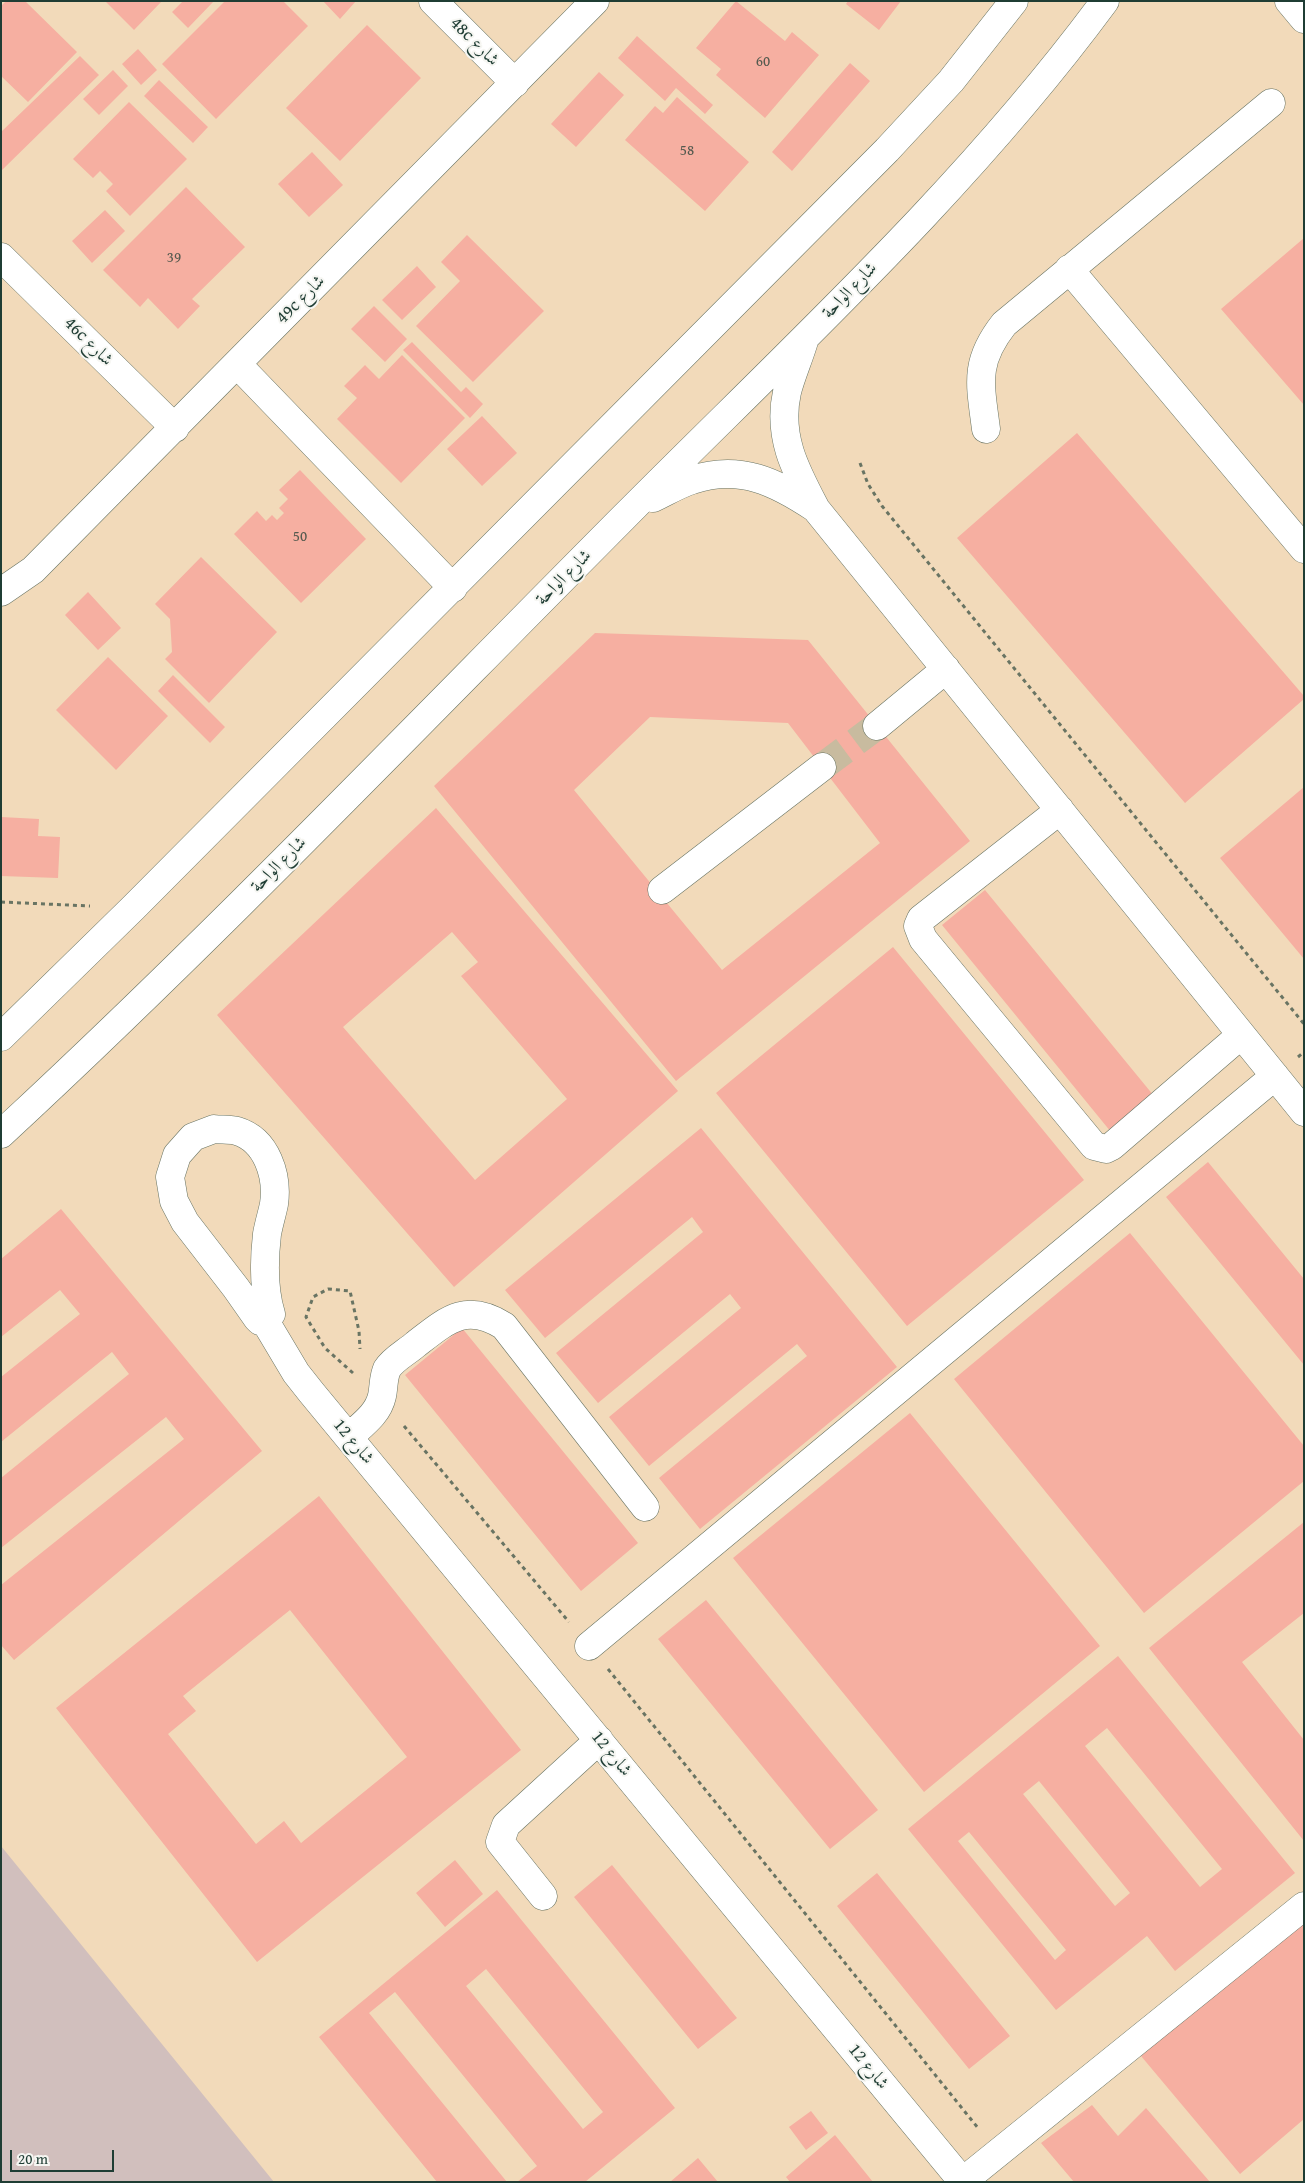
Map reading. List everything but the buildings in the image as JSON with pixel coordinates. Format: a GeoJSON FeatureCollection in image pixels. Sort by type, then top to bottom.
{"type":"FeatureCollection","features":[{"type":"Feature","properties":{"kind":"street","name":"48c شارع"},"geometry":{"type":"LineString","coordinates":[[433,1],[515,83]]}},
{"type":"Feature","properties":{"kind":"street","name":"49c شارع"},"geometry":{"type":"LineString","coordinates":[[1,592],[33,570],[596,1]]}},
{"type":"Feature","properties":{"kind":"street"},"geometry":{"type":"LineString","coordinates":[[1,1037],[133,908],[887,150],[950,81],[1014,1]]}},
{"type":"Feature","properties":{"kind":"street","name":"شارع الواحة"},"geometry":{"type":"LineString","coordinates":[[1,1134],[140,1004],[635,506],[805,338],[1001,133],[1065,56],[1105,1]]}},
{"type":"Feature","properties":{"kind":"street"},"geometry":{"type":"LineString","coordinates":[[1289,1],[1304,19]]}},
{"type":"Feature","properties":{"kind":"street"},"geometry":{"type":"LineString","coordinates":[[986,429],[980,383],[983,361],[991,341],[1004,324],[1271,103]]}},
{"type":"Feature","properties":{"kind":"street","name":"46c شارع"},"geometry":{"type":"LineString","coordinates":[[1,257],[174,428]]}},
{"type":"Feature","properties":{"kind":"street"},"geometry":{"type":"LineString","coordinates":[[1069,269],[1304,549]]}},
{"type":"Feature","properties":{"kind":"street"},"geometry":{"type":"LineString","coordinates":[[805,338],[787,390],[784,410],[784,431],[788,451],[816,509],[1304,1112]]}},
{"type":"Feature","properties":{"kind":"street"},"geometry":{"type":"LineString","coordinates":[[237,364],[452,588]]}},
{"type":"Feature","properties":{"kind":"street"},"geometry":{"type":"LineString","coordinates":[[635,506],[692,480],[718,474],[746,475],[772,482],[816,509]]}},
{"type":"Feature","properties":{"kind":"street"},"geometry":{"type":"LineString","coordinates":[[877,726],[946,669]]}},
{"type":"Feature","properties":{"kind":"street"},"geometry":{"type":"LineString","coordinates":[[662,890],[822,767]]}},
{"type":"Feature","properties":{"kind":"street"},"geometry":{"type":"LineString","coordinates":[[1060,810],[920,919],[918,926],[923,940],[1094,1146],[1100,1149],[1112,1146],[1241,1034]]}},
{"type":"Feature","properties":{"kind":"street"},"geometry":{"type":"LineString","coordinates":[[589,1646],[1275,1076]]}},
{"type":"Feature","properties":{"kind":"street","name":"شارع 12"},"geometry":{"type":"LineString","coordinates":[[214,1129],[238,1131],[258,1143],[269,1161],[275,1181],[274,1202],[268,1232],[265,1264],[266,1290],[271,1314],[266,1321],[260,1321],[256,1318],[236,1288],[185,1222],[174,1201],[170,1177],[177,1155],[193,1137],[214,1129]]}},
{"type":"Feature","properties":{"kind":"street"},"geometry":{"type":"LineString","coordinates":[[349,1437],[373,1415],[381,1400],[385,1376],[392,1363],[444,1323],[458,1316],[474,1314],[490,1318],[504,1326],[645,1507]]}},
{"type":"Feature","properties":{"kind":"street","name":"شارع 12"},"geometry":{"type":"LineString","coordinates":[[266,1321],[296,1373],[963,2182]]}},
{"type":"Feature","properties":{"kind":"street"},"geometry":{"type":"LineString","coordinates":[[543,1896],[500,1842],[506,1826],[599,1740]]}},
{"type":"Feature","properties":{"kind":"street"},"geometry":{"type":"LineString","coordinates":[[963,2182],[1304,1906]]}},
{"type":"Feature","properties":{"kind":"path"},"geometry":{"type":"LineString","coordinates":[[860,463],[868,484],[882,506],[1304,1024]]}},
{"type":"Feature","properties":{"kind":"path"},"geometry":{"type":"LineString","coordinates":[[1,902],[133,908]]}},
{"type":"Feature","properties":{"kind":"path"},"geometry":{"type":"LineString","coordinates":[[360,1356],[359,1331],[350,1291],[328,1289],[312,1297],[306,1317],[326,1348],[381,1400],[589,1646],[767,1864],[998,2153]]}},
{"type":"Feature","properties":{"kind":"shaded area"},"geometry":{"type":"Polygon","coordinates":[[[1,1846],[274,2182],[1,2182],[1,1846]]]}},
{"type":"Feature","properties":{"kind":"tunnel"},"geometry":{"type":"LineString","coordinates":[[822,767],[877,726]]}}]}
